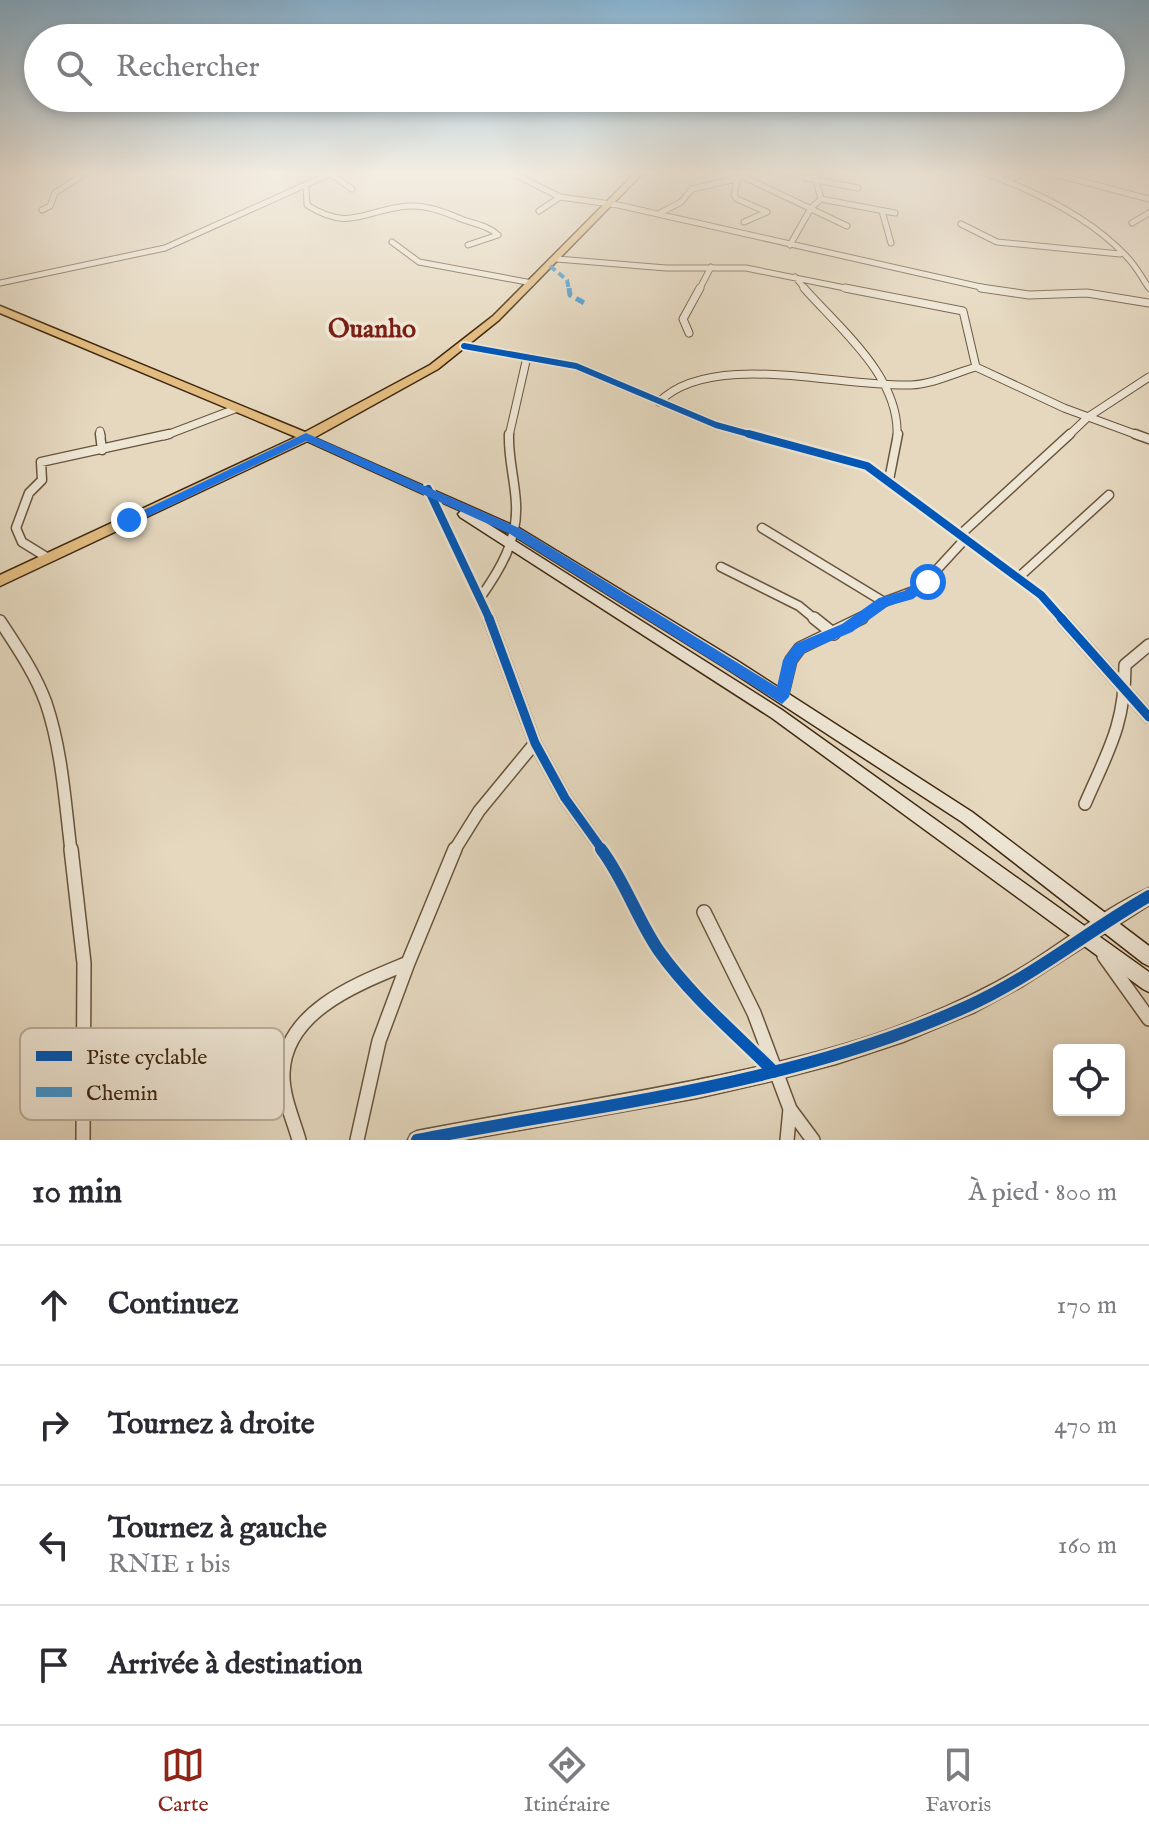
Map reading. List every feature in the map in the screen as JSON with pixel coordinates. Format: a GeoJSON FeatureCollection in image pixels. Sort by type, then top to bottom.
{"type":"FeatureCollection","features":[{"type":"Feature","properties":{"kind":"main road"},"geometry":{"type":"LineString","coordinates":[[0,581],[306,437],[406,384],[464,346],[590,225]]}},
{"type":"Feature","properties":{"kind":"main road"},"geometry":{"type":"LineString","coordinates":[[0,309],[428,489],[515,531],[731,664],[967,817],[1149,957]]}},
{"type":"Feature","properties":{"kind":"main road"},"geometry":{"type":"LineString","coordinates":[[428,489],[512,547],[805,733],[1149,983]]}},
{"type":"Feature","properties":{"kind":"street"},"geometry":{"type":"LineString","coordinates":[[0,283],[165,248],[216,225]]}},
{"type":"Feature","properties":{"kind":"street"},"geometry":{"type":"LineString","coordinates":[[468,245],[498,235],[485,225]]}},
{"type":"Feature","properties":{"kind":"street"},"geometry":{"type":"LineString","coordinates":[[706,225],[958,284],[1029,295],[1087,293],[1149,303]]}},
{"type":"Feature","properties":{"kind":"street"},"geometry":{"type":"LineString","coordinates":[[790,245],[801,225]]}},
{"type":"Feature","properties":{"kind":"street"},"geometry":{"type":"LineString","coordinates":[[886,225],[891,243]]}},
{"type":"Feature","properties":{"kind":"street"},"geometry":{"type":"LineString","coordinates":[[963,225],[997,242],[1107,251],[1127,257]]}},
{"type":"Feature","properties":{"kind":"street"},"geometry":{"type":"LineString","coordinates":[[1084,225],[1127,257],[1149,288]]}},
{"type":"Feature","properties":{"kind":"street"},"geometry":{"type":"LineString","coordinates":[[392,242],[419,262],[532,283]]}},
{"type":"Feature","properties":{"kind":"street"},"geometry":{"type":"LineString","coordinates":[[557,259],[666,268],[746,268],[963,311],[976,367]]}},
{"type":"Feature","properties":{"kind":"street"},"geometry":{"type":"LineString","coordinates":[[689,333],[683,326],[683,319],[697,287],[711,267]]}},
{"type":"Feature","properties":{"kind":"street"},"geometry":{"type":"LineString","coordinates":[[795,277],[884,381],[896,413],[900,442],[889,480]]}},
{"type":"Feature","properties":{"kind":"street"},"geometry":{"type":"LineString","coordinates":[[464,346],[591,371],[716,425],[854,461],[889,480],[1019,577],[1057,612],[1124,693],[1149,717]]}},
{"type":"Feature","properties":{"kind":"street"},"geometry":{"type":"LineString","coordinates":[[480,598],[512,547],[517,510],[510,462],[510,423],[526,376],[527,357]]}},
{"type":"Feature","properties":{"kind":"street"},"geometry":{"type":"LineString","coordinates":[[659,402],[670,387],[694,381],[785,375],[911,385],[976,367],[1088,417],[1149,439]]}},
{"type":"Feature","properties":{"kind":"street"},"geometry":{"type":"LineString","coordinates":[[782,697],[795,653],[834,634],[884,602],[919,589],[963,536],[1088,417],[1149,377]]}},
{"type":"Feature","properties":{"kind":"street"},"geometry":{"type":"LineString","coordinates":[[48,558],[22,542],[16,528],[29,493],[42,480],[39,463],[158,438],[235,409]]}},
{"type":"Feature","properties":{"kind":"street"},"geometry":{"type":"LineString","coordinates":[[100,431],[102,450]]}},
{"type":"Feature","properties":{"kind":"street"},"geometry":{"type":"LineString","coordinates":[[428,489],[507,660],[535,743],[565,798],[621,876],[656,947],[670,967],[774,1072]]}},
{"type":"Feature","properties":{"kind":"street"},"geometry":{"type":"LineString","coordinates":[[1019,577],[1109,495]]}},
{"type":"Feature","properties":{"kind":"street"},"geometry":{"type":"LineString","coordinates":[[762,528],[884,602]]}},
{"type":"Feature","properties":{"kind":"street"},"geometry":{"type":"LineString","coordinates":[[721,567],[799,606],[834,634]]}},
{"type":"Feature","properties":{"kind":"street"},"geometry":{"type":"LineString","coordinates":[[0,621],[32,672],[46,704],[61,767],[84,963],[84,1028]]}},
{"type":"Feature","properties":{"kind":"street"},"geometry":{"type":"LineString","coordinates":[[1085,804],[1120,724],[1125,665],[1149,645]]}},
{"type":"Feature","properties":{"kind":"street"},"geometry":{"type":"LineString","coordinates":[[722,678],[731,664]]}},
{"type":"Feature","properties":{"kind":"street"},"geometry":{"type":"LineString","coordinates":[[805,733],[811,716]]}},
{"type":"Feature","properties":{"kind":"street"},"geometry":{"type":"LineString","coordinates":[[357,1140],[376,1052],[408,963],[456,847],[479,811],[535,743]]}},
{"type":"Feature","properties":{"kind":"street"},"geometry":{"type":"LineString","coordinates":[[417,1140],[774,1072],[904,1032],[968,1006],[1014,982],[1102,922],[1149,896]]}},
{"type":"Feature","properties":{"kind":"street"},"geometry":{"type":"LineString","coordinates":[[704,912],[754,1013],[790,1109],[813,1140]]}},
{"type":"Feature","properties":{"kind":"street"},"geometry":{"type":"LineString","coordinates":[[1100,950],[1149,1019]]}},
{"type":"Feature","properties":{"kind":"street"},"geometry":{"type":"LineString","coordinates":[[284,1066],[287,1050],[303,1025],[330,999],[408,963]]}},
{"type":"Feature","properties":{"kind":"street"},"geometry":{"type":"LineString","coordinates":[[284,1076],[299,1140]]}},
{"type":"Feature","properties":{"kind":"street"},"geometry":{"type":"LineString","coordinates":[[787,1140],[790,1109]]}},
{"type":"Feature","properties":{"kind":"street"},"geometry":{"type":"LineString","coordinates":[[83,1120],[83,1140]]}},
{"type":"Feature","properties":{"kind":"marked path"},"geometry":{"type":"LineString","coordinates":[[550,266],[567,280],[570,295],[588,305]]}},
{"type":"Feature","properties":{"kind":"cycle path"},"geometry":{"type":"LineString","coordinates":[[464,346],[576,366],[716,425],[867,466],[1041,595],[1149,717]]}},
{"type":"Feature","properties":{"kind":"cycle path"},"geometry":{"type":"LineString","coordinates":[[428,489],[457,544],[507,660],[535,743],[565,798],[621,876],[656,947],[677,976],[774,1072]]}},
{"type":"Feature","properties":{"kind":"cycle path"},"geometry":{"type":"LineString","coordinates":[[417,1140],[697,1089],[836,1056],[903,1033],[993,994],[1149,896]]}},
{"type":"Feature","properties":{"kind":"district","name":"Ouanho"},"geometry":{"type":"Point","coordinates":[372,328]}},
{"type":"Feature","properties":{"kind":"route"},"geometry":{"type":"LineString","coordinates":[[129,520],[306,437],[428,489],[515,531],[782,697],[791,660],[800,648],[847,628],[884,602],[909,595],[928,582]]}}]}
